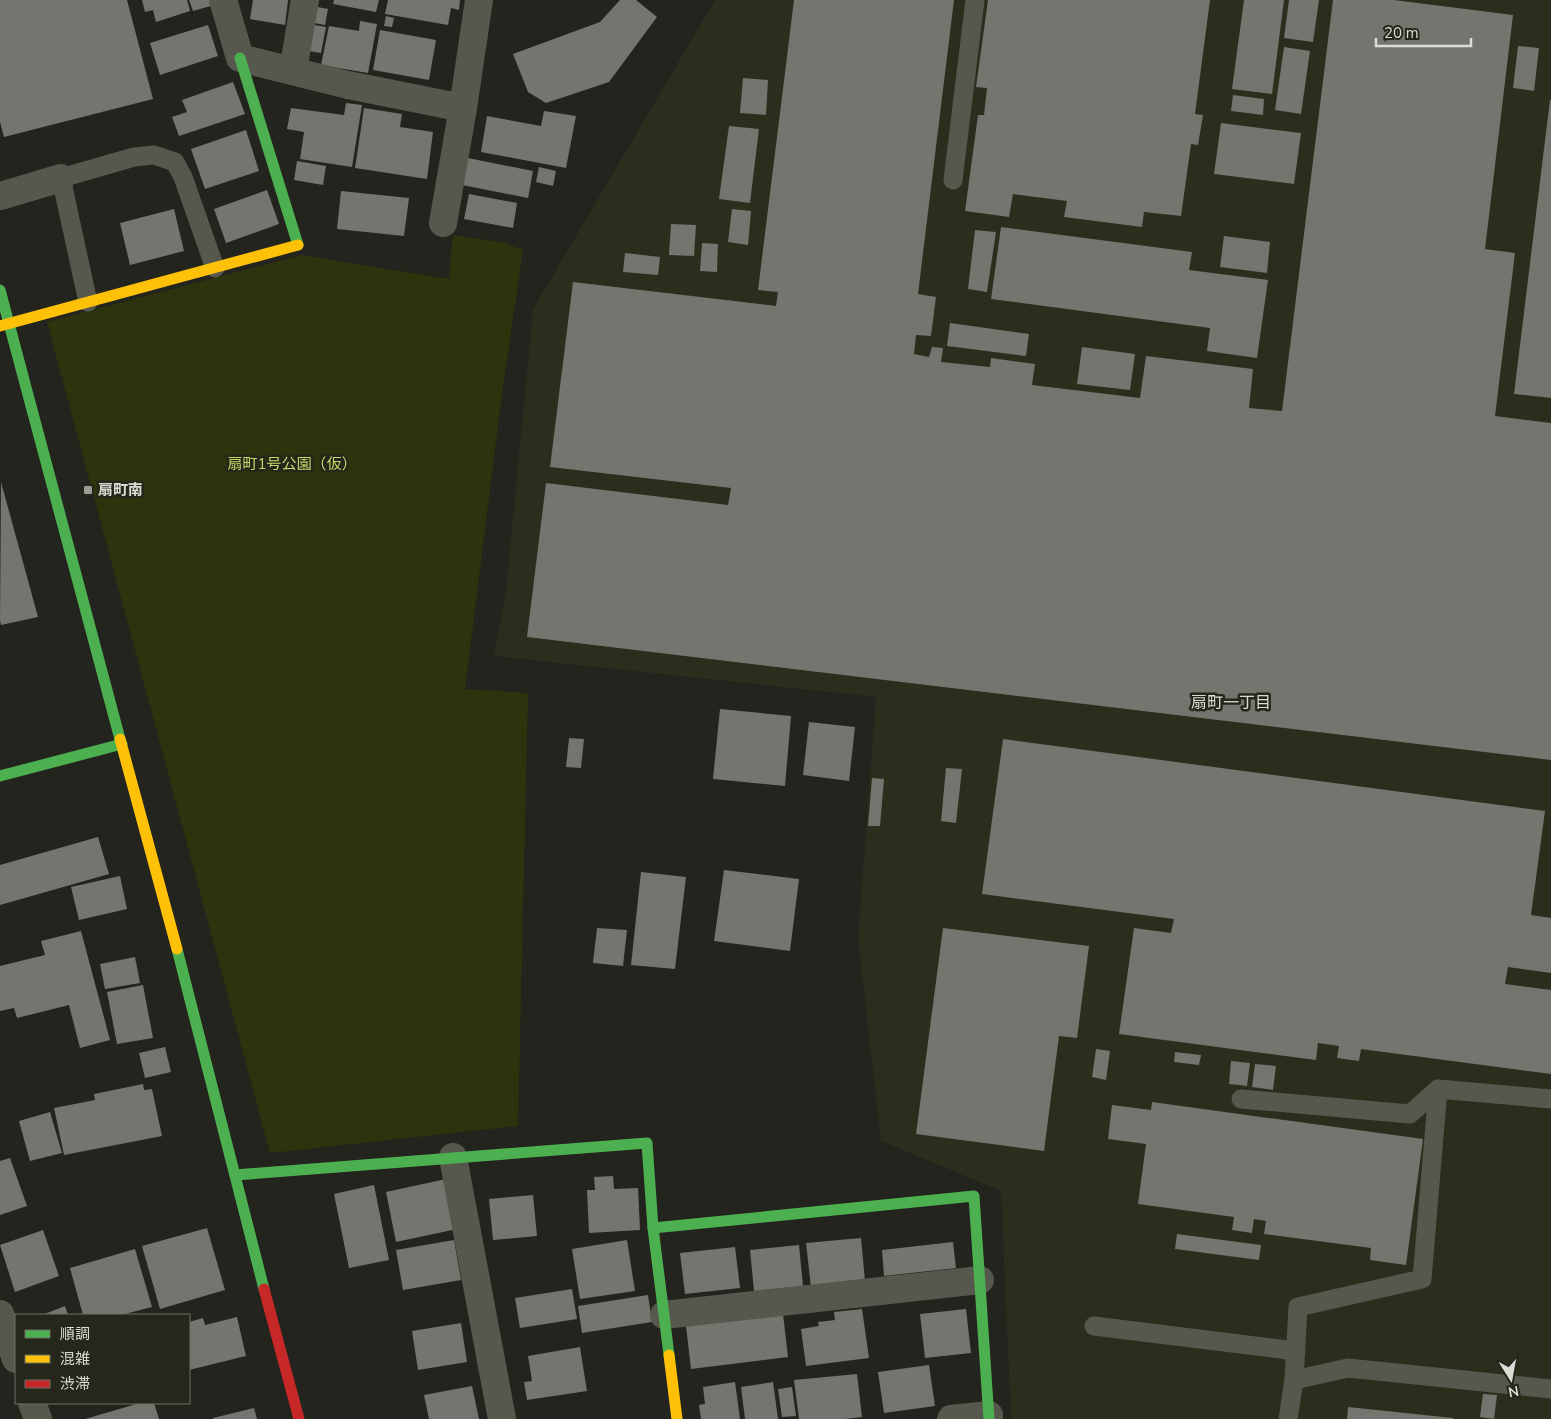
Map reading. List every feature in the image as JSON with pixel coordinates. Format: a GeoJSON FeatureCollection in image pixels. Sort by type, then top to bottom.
{"type":"FeatureCollection","features":[{"type":"Feature","properties":{"kind":"street"},"geometry":{"type":"LineString","coordinates":[[4,324],[298,246],[223,0]]}},
{"type":"Feature","properties":{"kind":"street"},"geometry":{"type":"LineString","coordinates":[[293,71],[305,0]]}},
{"type":"Feature","properties":{"kind":"street"},"geometry":{"type":"LineString","coordinates":[[443,223],[479,0]]}},
{"type":"Feature","properties":{"kind":"street"},"geometry":{"type":"LineString","coordinates":[[240,58],[348,85],[463,108]]}},
{"type":"Feature","properties":{"kind":"street"},"geometry":{"type":"LineString","coordinates":[[0,196],[60,178]]}},
{"type":"Feature","properties":{"kind":"street"},"geometry":{"type":"LineString","coordinates":[[0,290],[4,324],[122,744],[236,1175],[267,1307],[299,1419]]}},
{"type":"Feature","properties":{"kind":"street"},"geometry":{"type":"LineString","coordinates":[[0,776],[122,744]]}},
{"type":"Feature","properties":{"kind":"street"},"geometry":{"type":"LineString","coordinates":[[236,1175],[646,1143],[653,1228],[677,1419]]}},
{"type":"Feature","properties":{"kind":"street"},"geometry":{"type":"LineString","coordinates":[[453,1157],[502,1419]]}},
{"type":"Feature","properties":{"kind":"street"},"geometry":{"type":"LineString","coordinates":[[653,1228],[974,1196],[989,1417],[951,1419]]}},
{"type":"Feature","properties":{"kind":"street"},"geometry":{"type":"LineString","coordinates":[[664,1315],[980,1280]]}},
{"type":"Feature","properties":{"kind":"street"},"geometry":{"type":"LineString","coordinates":[[0,1314],[15,1356]]}},
{"type":"Feature","properties":{"kind":"street"},"geometry":{"type":"LineString","coordinates":[[32,1404],[38,1419]]}},
{"type":"Feature","properties":{"kind":"lane"},"geometry":{"type":"LineString","coordinates":[[953,180],[975,0]]}},
{"type":"Feature","properties":{"kind":"lane"},"geometry":{"type":"LineString","coordinates":[[88,302],[60,178],[134,157],[154,155],[175,162],[183,178],[214,268]]}},
{"type":"Feature","properties":{"kind":"lane"},"geometry":{"type":"LineString","coordinates":[[1288,1419],[1294,1380],[1298,1307],[1422,1279],[1438,1089]]}},
{"type":"Feature","properties":{"kind":"lane"},"geometry":{"type":"LineString","coordinates":[[1241,1098],[1410,1114],[1438,1089],[1551,1099]]}},
{"type":"Feature","properties":{"kind":"lane"},"geometry":{"type":"LineString","coordinates":[[1094,1326],[1296,1351]]}},
{"type":"Feature","properties":{"kind":"lane"},"geometry":{"type":"LineString","coordinates":[[1294,1380],[1348,1368],[1551,1390]]}},
{"type":"Feature","properties":{"kind":"shaded area"},"geometry":{"type":"Polygon","coordinates":[[[715,0],[1551,0],[1551,1419],[1011,1419],[1001,1191],[881,1141],[858,939],[876,697],[494,656],[506,590],[533,309],[715,0]]]}},
{"type":"Feature","properties":{"kind":"green space","name":"扇町1号公園（仮）"},"geometry":{"type":"Polygon","coordinates":[[[453,235],[501,242],[523,250],[501,401],[465,689],[528,693],[518,1126],[270,1153],[47,322],[302,255],[449,279],[453,235]]]}},
{"type":"Feature","properties":{"kind":"building"},"geometry":{"type":"Polygon","coordinates":[[[0,0],[127,0],[153,99],[4,137],[0,122],[0,0]]]}},
{"type":"Feature","properties":{"kind":"building"},"geometry":{"type":"Polygon","coordinates":[[[142,0],[187,0],[190,11],[156,22],[153,10],[145,12],[142,0]]]}},
{"type":"Feature","properties":{"kind":"building"},"geometry":{"type":"Polygon","coordinates":[[[189,0],[213,0],[214,5],[193,11],[189,0]]]}},
{"type":"Feature","properties":{"kind":"building"},"geometry":{"type":"Polygon","coordinates":[[[253,0],[288,0],[285,25],[250,19],[253,0]]]}},
{"type":"Feature","properties":{"kind":"building"},"geometry":{"type":"Polygon","coordinates":[[[334,0],[379,0],[376,12],[333,4],[334,0]]]}},
{"type":"Feature","properties":{"kind":"building"},"geometry":{"type":"Polygon","coordinates":[[[388,0],[460,0],[459,10],[451,8],[448,25],[385,14],[388,0]]]}},
{"type":"Feature","properties":{"kind":"building"},"geometry":{"type":"Polygon","coordinates":[[[620,0],[636,0],[657,17],[609,82],[546,103],[528,92],[513,54],[600,22],[620,0]]]}},
{"type":"Feature","properties":{"kind":"building"},"geometry":{"type":"Polygon","coordinates":[[[794,0],[954,0],[918,294],[936,297],[931,336],[916,335],[914,354],[929,357],[932,347],[943,348],[941,362],[990,367],[991,358],[1035,364],[1032,385],[1140,398],[1146,356],[1253,369],[1249,408],[1282,411],[1333,0],[1394,0],[1513,15],[1485,249],[1515,253],[1495,416],[1551,423],[1551,760],[527,637],[546,483],[728,505],[731,488],[550,467],[573,282],[776,306],[778,292],[758,290],[794,0]]]}},
{"type":"Feature","properties":{"kind":"building"},"geometry":{"type":"Polygon","coordinates":[[[988,0],[1210,0],[1195,114],[1203,115],[1198,145],[1191,144],[1181,216],[1144,212],[1142,227],[1064,217],[1067,201],[1013,194],[1009,217],[965,211],[978,115],[984,115],[987,88],[976,87],[988,0]]]}},
{"type":"Feature","properties":{"kind":"building"},"geometry":{"type":"Polygon","coordinates":[[[1244,0],[1284,0],[1272,94],[1232,89],[1244,0]]]}},
{"type":"Feature","properties":{"kind":"building"},"geometry":{"type":"Polygon","coordinates":[[[1289,0],[1319,0],[1313,42],[1284,38],[1289,0]]]}},
{"type":"Feature","properties":{"kind":"building"},"geometry":{"type":"Polygon","coordinates":[[[312,6],[328,9],[325,25],[309,22],[312,6]]]}},
{"type":"Feature","properties":{"kind":"building"},"geometry":{"type":"Polygon","coordinates":[[[386,16],[394,18],[392,27],[384,26],[386,16]]]}},
{"type":"Feature","properties":{"kind":"building"},"geometry":{"type":"Polygon","coordinates":[[[360,21],[377,24],[368,73],[321,65],[329,26],[359,31],[360,21]]]}},
{"type":"Feature","properties":{"kind":"building"},"geometry":{"type":"Polygon","coordinates":[[[208,25],[218,56],[160,75],[150,43],[208,25]]]}},
{"type":"Feature","properties":{"kind":"building"},"geometry":{"type":"Polygon","coordinates":[[[314,25],[326,27],[321,53],[309,51],[314,25]]]}},
{"type":"Feature","properties":{"kind":"building"},"geometry":{"type":"Polygon","coordinates":[[[380,30],[436,40],[429,80],[373,70],[380,30]]]}},
{"type":"Feature","properties":{"kind":"building"},"geometry":{"type":"Polygon","coordinates":[[[1518,46],[1539,48],[1534,91],[1513,88],[1518,46]]]}},
{"type":"Feature","properties":{"kind":"building"},"geometry":{"type":"Polygon","coordinates":[[[1284,47],[1310,51],[1301,114],[1275,110],[1284,47]]]}},
{"type":"Feature","properties":{"kind":"building"},"geometry":{"type":"Polygon","coordinates":[[[743,78],[768,80],[766,115],[740,113],[743,78]]]}},
{"type":"Feature","properties":{"kind":"building"},"geometry":{"type":"Polygon","coordinates":[[[233,82],[245,114],[179,136],[172,117],[187,112],[182,100],[233,82]]]}},
{"type":"Feature","properties":{"kind":"building"},"geometry":{"type":"Polygon","coordinates":[[[1233,95],[1264,99],[1263,115],[1231,111],[1233,95]]]}},
{"type":"Feature","properties":{"kind":"building"},"geometry":{"type":"Polygon","coordinates":[[[1551,100],[1551,398],[1514,394],[1551,100]]]}},
{"type":"Feature","properties":{"kind":"building"},"geometry":{"type":"Polygon","coordinates":[[[346,103],[362,105],[352,167],[300,159],[304,132],[287,129],[291,108],[344,115],[346,103]]]}},
{"type":"Feature","properties":{"kind":"building"},"geometry":{"type":"Polygon","coordinates":[[[364,108],[402,114],[400,127],[433,132],[427,179],[355,168],[364,108]]]}},
{"type":"Feature","properties":{"kind":"building"},"geometry":{"type":"Polygon","coordinates":[[[544,111],[576,116],[566,168],[481,152],[487,116],[541,126],[544,111]]]}},
{"type":"Feature","properties":{"kind":"building"},"geometry":{"type":"Polygon","coordinates":[[[1221,123],[1301,133],[1294,184],[1214,174],[1221,123]]]}},
{"type":"Feature","properties":{"kind":"building"},"geometry":{"type":"Polygon","coordinates":[[[729,126],[759,129],[750,203],[719,199],[729,126]]]}},
{"type":"Feature","properties":{"kind":"building"},"geometry":{"type":"Polygon","coordinates":[[[246,130],[259,171],[205,189],[191,149],[246,130]]]}},
{"type":"Feature","properties":{"kind":"building"},"geometry":{"type":"Polygon","coordinates":[[[468,158],[533,171],[528,198],[462,185],[468,158]]]}},
{"type":"Feature","properties":{"kind":"building"},"geometry":{"type":"Polygon","coordinates":[[[297,161],[326,166],[323,185],[294,180],[297,161]]]}},
{"type":"Feature","properties":{"kind":"building"},"geometry":{"type":"Polygon","coordinates":[[[539,167],[556,171],[553,186],[536,182],[539,167]]]}},
{"type":"Feature","properties":{"kind":"building"},"geometry":{"type":"Polygon","coordinates":[[[267,190],[279,224],[226,243],[214,209],[267,190]]]}},
{"type":"Feature","properties":{"kind":"building"},"geometry":{"type":"Polygon","coordinates":[[[341,191],[409,198],[404,236],[337,229],[341,191]]]}},
{"type":"Feature","properties":{"kind":"building"},"geometry":{"type":"Polygon","coordinates":[[[469,194],[517,203],[513,228],[464,219],[469,194]]]}},
{"type":"Feature","properties":{"kind":"building"},"geometry":{"type":"Polygon","coordinates":[[[174,209],[184,251],[130,265],[120,223],[174,209]]]}},
{"type":"Feature","properties":{"kind":"building"},"geometry":{"type":"Polygon","coordinates":[[[732,209],[751,211],[748,245],[728,242],[732,209]]]}},
{"type":"Feature","properties":{"kind":"building"},"geometry":{"type":"Polygon","coordinates":[[[671,224],[696,225],[694,256],[669,255],[671,224]]]}},
{"type":"Feature","properties":{"kind":"building"},"geometry":{"type":"Polygon","coordinates":[[[1001,227],[1192,252],[1189,270],[1268,280],[1257,358],[1207,351],[1210,328],[991,299],[1001,227]]]}},
{"type":"Feature","properties":{"kind":"building"},"geometry":{"type":"Polygon","coordinates":[[[975,230],[996,232],[987,292],[968,289],[975,230]]]}},
{"type":"Feature","properties":{"kind":"building"},"geometry":{"type":"Polygon","coordinates":[[[1224,236],[1270,242],[1267,273],[1220,267],[1224,236]]]}},
{"type":"Feature","properties":{"kind":"building"},"geometry":{"type":"Polygon","coordinates":[[[702,243],[718,244],[717,272],[700,271],[702,243]]]}},
{"type":"Feature","properties":{"kind":"building"},"geometry":{"type":"Polygon","coordinates":[[[625,253],[660,257],[658,275],[623,272],[625,253]]]}},
{"type":"Feature","properties":{"kind":"building"},"geometry":{"type":"Polygon","coordinates":[[[950,323],[1029,334],[1026,356],[947,346],[950,323]]]}},
{"type":"Feature","properties":{"kind":"building"},"geometry":{"type":"Polygon","coordinates":[[[1082,347],[1135,354],[1130,390],[1077,384],[1082,347]]]}},
{"type":"Feature","properties":{"kind":"building"},"geometry":{"type":"Polygon","coordinates":[[[1,482],[38,617],[1,625],[0,621],[1,482]]]}},
{"type":"Feature","properties":{"kind":"building"},"geometry":{"type":"Polygon","coordinates":[[[720,709],[791,716],[785,786],[713,779],[720,709]]]}},
{"type":"Feature","properties":{"kind":"building"},"geometry":{"type":"Polygon","coordinates":[[[809,722],[855,727],[849,781],[803,775],[809,722]]]}},
{"type":"Feature","properties":{"kind":"building"},"geometry":{"type":"Polygon","coordinates":[[[569,738],[584,739],[581,768],[566,767],[569,738]]]}},
{"type":"Feature","properties":{"kind":"building"},"geometry":{"type":"Polygon","coordinates":[[[1003,739],[1545,811],[1531,915],[1551,918],[1551,973],[1508,967],[1505,984],[1551,990],[1551,1074],[1361,1049],[1359,1061],[1337,1058],[1339,1046],[1318,1043],[1316,1060],[1119,1034],[1134,928],[1171,933],[1174,919],[982,894],[1003,739]]]}},
{"type":"Feature","properties":{"kind":"building"},"geometry":{"type":"Polygon","coordinates":[[[946,768],[962,769],[956,823],[941,821],[946,768]]]}},
{"type":"Feature","properties":{"kind":"building"},"geometry":{"type":"Polygon","coordinates":[[[872,778],[884,779],[880,826],[868,826],[872,778]]]}},
{"type":"Feature","properties":{"kind":"building"},"geometry":{"type":"Polygon","coordinates":[[[98,837],[109,874],[0,905],[0,865],[98,837]]]}},
{"type":"Feature","properties":{"kind":"building"},"geometry":{"type":"Polygon","coordinates":[[[724,870],[799,879],[790,951],[714,941],[724,870]]]}},
{"type":"Feature","properties":{"kind":"building"},"geometry":{"type":"Polygon","coordinates":[[[641,872],[686,877],[675,969],[631,965],[641,872]]]}},
{"type":"Feature","properties":{"kind":"building"},"geometry":{"type":"Polygon","coordinates":[[[120,876],[127,909],[79,920],[71,887],[120,876]]]}},
{"type":"Feature","properties":{"kind":"building"},"geometry":{"type":"Polygon","coordinates":[[[597,928],[627,930],[623,966],[593,963],[597,928]]]}},
{"type":"Feature","properties":{"kind":"building"},"geometry":{"type":"Polygon","coordinates":[[[943,928],[1089,946],[1077,1038],[1059,1036],[1044,1151],[916,1134],[943,928]]]}},
{"type":"Feature","properties":{"kind":"building"},"geometry":{"type":"Polygon","coordinates":[[[81,931],[110,1040],[80,1048],[69,1005],[17,1018],[14,1008],[0,1011],[0,966],[45,955],[41,941],[81,931]]]}},
{"type":"Feature","properties":{"kind":"building"},"geometry":{"type":"Polygon","coordinates":[[[135,957],[140,983],[105,989],[100,964],[135,957]]]}},
{"type":"Feature","properties":{"kind":"building"},"geometry":{"type":"Polygon","coordinates":[[[143,985],[153,1038],[117,1044],[107,992],[143,985]]]}},
{"type":"Feature","properties":{"kind":"building"},"geometry":{"type":"Polygon","coordinates":[[[165,1047],[171,1072],[145,1078],[139,1053],[165,1047]]]}},
{"type":"Feature","properties":{"kind":"building"},"geometry":{"type":"Polygon","coordinates":[[[1096,1049],[1110,1051],[1106,1080],[1092,1077],[1096,1049]]]}},
{"type":"Feature","properties":{"kind":"building"},"geometry":{"type":"Polygon","coordinates":[[[1175,1052],[1201,1055],[1199,1065],[1174,1062],[1175,1052]]]}},
{"type":"Feature","properties":{"kind":"building"},"geometry":{"type":"Polygon","coordinates":[[[1231,1061],[1250,1063],[1247,1086],[1229,1084],[1231,1061]]]}},
{"type":"Feature","properties":{"kind":"building"},"geometry":{"type":"Polygon","coordinates":[[[1255,1064],[1276,1066],[1273,1090],[1252,1087],[1255,1064]]]}},
{"type":"Feature","properties":{"kind":"building"},"geometry":{"type":"Polygon","coordinates":[[[143,1084],[144,1090],[152,1089],[162,1136],[64,1155],[54,1108],[95,1100],[94,1094],[143,1084]]]}},
{"type":"Feature","properties":{"kind":"building"},"geometry":{"type":"Polygon","coordinates":[[[1152,1102],[1423,1139],[1406,1265],[1370,1260],[1371,1248],[1264,1234],[1266,1221],[1254,1219],[1252,1233],[1232,1230],[1234,1217],[1138,1204],[1146,1144],[1108,1139],[1112,1105],[1151,1110],[1152,1102]]]}},
{"type":"Feature","properties":{"kind":"building"},"geometry":{"type":"Polygon","coordinates":[[[50,1112],[62,1153],[30,1161],[19,1121],[50,1112]]]}},
{"type":"Feature","properties":{"kind":"building"},"geometry":{"type":"Polygon","coordinates":[[[10,1158],[27,1206],[0,1215],[0,1161],[10,1158]]]}},
{"type":"Feature","properties":{"kind":"building"},"geometry":{"type":"Polygon","coordinates":[[[613,1176],[614,1189],[638,1188],[640,1230],[589,1233],[587,1190],[595,1190],[594,1177],[613,1176]]]}},
{"type":"Feature","properties":{"kind":"building"},"geometry":{"type":"Polygon","coordinates":[[[446,1179],[457,1229],[396,1242],[386,1192],[446,1179]]]}},
{"type":"Feature","properties":{"kind":"building"},"geometry":{"type":"Polygon","coordinates":[[[374,1185],[389,1260],[349,1268],[334,1194],[374,1185]]]}},
{"type":"Feature","properties":{"kind":"building"},"geometry":{"type":"Polygon","coordinates":[[[533,1195],[537,1236],[493,1240],[489,1199],[533,1195]]]}},
{"type":"Feature","properties":{"kind":"building"},"geometry":{"type":"Polygon","coordinates":[[[207,1228],[225,1290],[160,1309],[142,1246],[207,1228]]]}},
{"type":"Feature","properties":{"kind":"building"},"geometry":{"type":"Polygon","coordinates":[[[43,1230],[59,1276],[15,1292],[0,1245],[43,1230]]]}},
{"type":"Feature","properties":{"kind":"building"},"geometry":{"type":"Polygon","coordinates":[[[1177,1234],[1261,1245],[1259,1260],[1175,1249],[1177,1234]]]}},
{"type":"Feature","properties":{"kind":"building"},"geometry":{"type":"Polygon","coordinates":[[[861,1238],[865,1281],[811,1287],[806,1243],[861,1238]]]}},
{"type":"Feature","properties":{"kind":"building"},"geometry":{"type":"Polygon","coordinates":[[[454,1240],[461,1280],[403,1290],[396,1250],[454,1240]]]}},
{"type":"Feature","properties":{"kind":"building"},"geometry":{"type":"Polygon","coordinates":[[[627,1240],[635,1291],[580,1299],[572,1249],[627,1240]]]}},
{"type":"Feature","properties":{"kind":"building"},"geometry":{"type":"Polygon","coordinates":[[[953,1242],[956,1268],[884,1276],[882,1250],[953,1242]]]}},
{"type":"Feature","properties":{"kind":"building"},"geometry":{"type":"Polygon","coordinates":[[[799,1245],[803,1286],[754,1291],[750,1250],[799,1245]]]}},
{"type":"Feature","properties":{"kind":"building"},"geometry":{"type":"Polygon","coordinates":[[[735,1247],[740,1288],[685,1294],[680,1253],[735,1247]]]}},
{"type":"Feature","properties":{"kind":"building"},"geometry":{"type":"Polygon","coordinates":[[[135,1249],[152,1307],[125,1314],[83,1314],[70,1268],[135,1249]]]}},
{"type":"Feature","properties":{"kind":"building"},"geometry":{"type":"Polygon","coordinates":[[[572,1289],[577,1319],[520,1328],[515,1298],[572,1289]]]}},
{"type":"Feature","properties":{"kind":"building"},"geometry":{"type":"Polygon","coordinates":[[[648,1295],[652,1322],[582,1333],[578,1306],[648,1295]]]}},
{"type":"Feature","properties":{"kind":"building"},"geometry":{"type":"Polygon","coordinates":[[[65,1306],[68,1314],[45,1314],[65,1306]]]}},
{"type":"Feature","properties":{"kind":"building"},"geometry":{"type":"Polygon","coordinates":[[[862,1309],[869,1358],[806,1366],[801,1329],[819,1326],[818,1322],[835,1320],[834,1312],[862,1309]]]}},
{"type":"Feature","properties":{"kind":"building"},"geometry":{"type":"Polygon","coordinates":[[[966,1309],[971,1353],[925,1358],[920,1314],[966,1309]]]}},
{"type":"Feature","properties":{"kind":"building"},"geometry":{"type":"Polygon","coordinates":[[[783,1314],[788,1357],[691,1369],[686,1326],[783,1314]]]}},
{"type":"Feature","properties":{"kind":"building"},"geometry":{"type":"Polygon","coordinates":[[[237,1317],[246,1356],[190,1370],[190,1322],[203,1318],[205,1325],[237,1317]]]}},
{"type":"Feature","properties":{"kind":"building"},"geometry":{"type":"Polygon","coordinates":[[[461,1323],[467,1362],[418,1370],[412,1331],[461,1323]]]}},
{"type":"Feature","properties":{"kind":"building"},"geometry":{"type":"Polygon","coordinates":[[[580,1347],[587,1391],[527,1400],[524,1382],[532,1381],[528,1356],[580,1347]]]}},
{"type":"Feature","properties":{"kind":"building"},"geometry":{"type":"Polygon","coordinates":[[[929,1365],[935,1406],[884,1413],[878,1372],[929,1365]]]}},
{"type":"Feature","properties":{"kind":"building"},"geometry":{"type":"Polygon","coordinates":[[[857,1374],[862,1417],[799,1419],[794,1380],[857,1374]]]}},
{"type":"Feature","properties":{"kind":"building"},"geometry":{"type":"Polygon","coordinates":[[[735,1382],[740,1419],[701,1419],[699,1405],[705,1404],[703,1387],[735,1382]]]}},
{"type":"Feature","properties":{"kind":"building"},"geometry":{"type":"Polygon","coordinates":[[[773,1382],[778,1419],[745,1419],[741,1387],[773,1382]]]}},
{"type":"Feature","properties":{"kind":"building"},"geometry":{"type":"Polygon","coordinates":[[[472,1386],[479,1419],[429,1419],[424,1395],[472,1386]]]}},
{"type":"Feature","properties":{"kind":"building"},"geometry":{"type":"Polygon","coordinates":[[[792,1387],[796,1416],[782,1417],[778,1389],[792,1387]]]}},
{"type":"Feature","properties":{"kind":"building"},"geometry":{"type":"Polygon","coordinates":[[[1483,1394],[1497,1395],[1494,1419],[1480,1417],[1483,1394]]]}},
{"type":"Feature","properties":{"kind":"building"},"geometry":{"type":"Polygon","coordinates":[[[137,1404],[154,1404],[159,1419],[85,1419],[137,1404]]]}},
{"type":"Feature","properties":{"kind":"building"},"geometry":{"type":"Polygon","coordinates":[[[1348,1407],[1453,1418],[1453,1419],[1347,1419],[1348,1407]]]}},
{"type":"Feature","properties":{"kind":"building"},"geometry":{"type":"Polygon","coordinates":[[[254,1408],[257,1419],[213,1419],[213,1418],[254,1408]]]}},
{"type":"Feature","properties":{"kind":"traffic: fast"},"geometry":{"type":"LineString","coordinates":[[240,58],[298,245]]}},
{"type":"Feature","properties":{"kind":"traffic: fast"},"geometry":{"type":"LineString","coordinates":[[0,290],[120,739]]}},
{"type":"Feature","properties":{"kind":"traffic: fast"},"geometry":{"type":"LineString","coordinates":[[0,776],[122,744]]}},
{"type":"Feature","properties":{"kind":"traffic: fast"},"geometry":{"type":"LineString","coordinates":[[177,949],[264,1289]]}},
{"type":"Feature","properties":{"kind":"traffic: fast"},"geometry":{"type":"LineString","coordinates":[[235,1175],[647,1143],[653,1228],[669,1355]]}},
{"type":"Feature","properties":{"kind":"traffic: fast"},"geometry":{"type":"LineString","coordinates":[[653,1228],[974,1196],[989,1419]]}},
{"type":"Feature","properties":{"kind":"traffic: slow"},"geometry":{"type":"LineString","coordinates":[[0,326],[298,245]]}},
{"type":"Feature","properties":{"kind":"traffic: slow"},"geometry":{"type":"LineString","coordinates":[[120,739],[177,949]]}},
{"type":"Feature","properties":{"kind":"traffic: slow"},"geometry":{"type":"LineString","coordinates":[[669,1355],[677,1419]]}},
{"type":"Feature","properties":{"kind":"traffic: jam"},"geometry":{"type":"LineString","coordinates":[[264,1289],[299,1419]]}},
{"type":"Feature","properties":{"kind":"place","name":"扇町南"},"geometry":{"type":"Point","coordinates":[88,490]}},
{"type":"Feature","properties":{"kind":"district","name":"扇町一丁目"},"geometry":{"type":"Point","coordinates":[1231,702]}}]}
